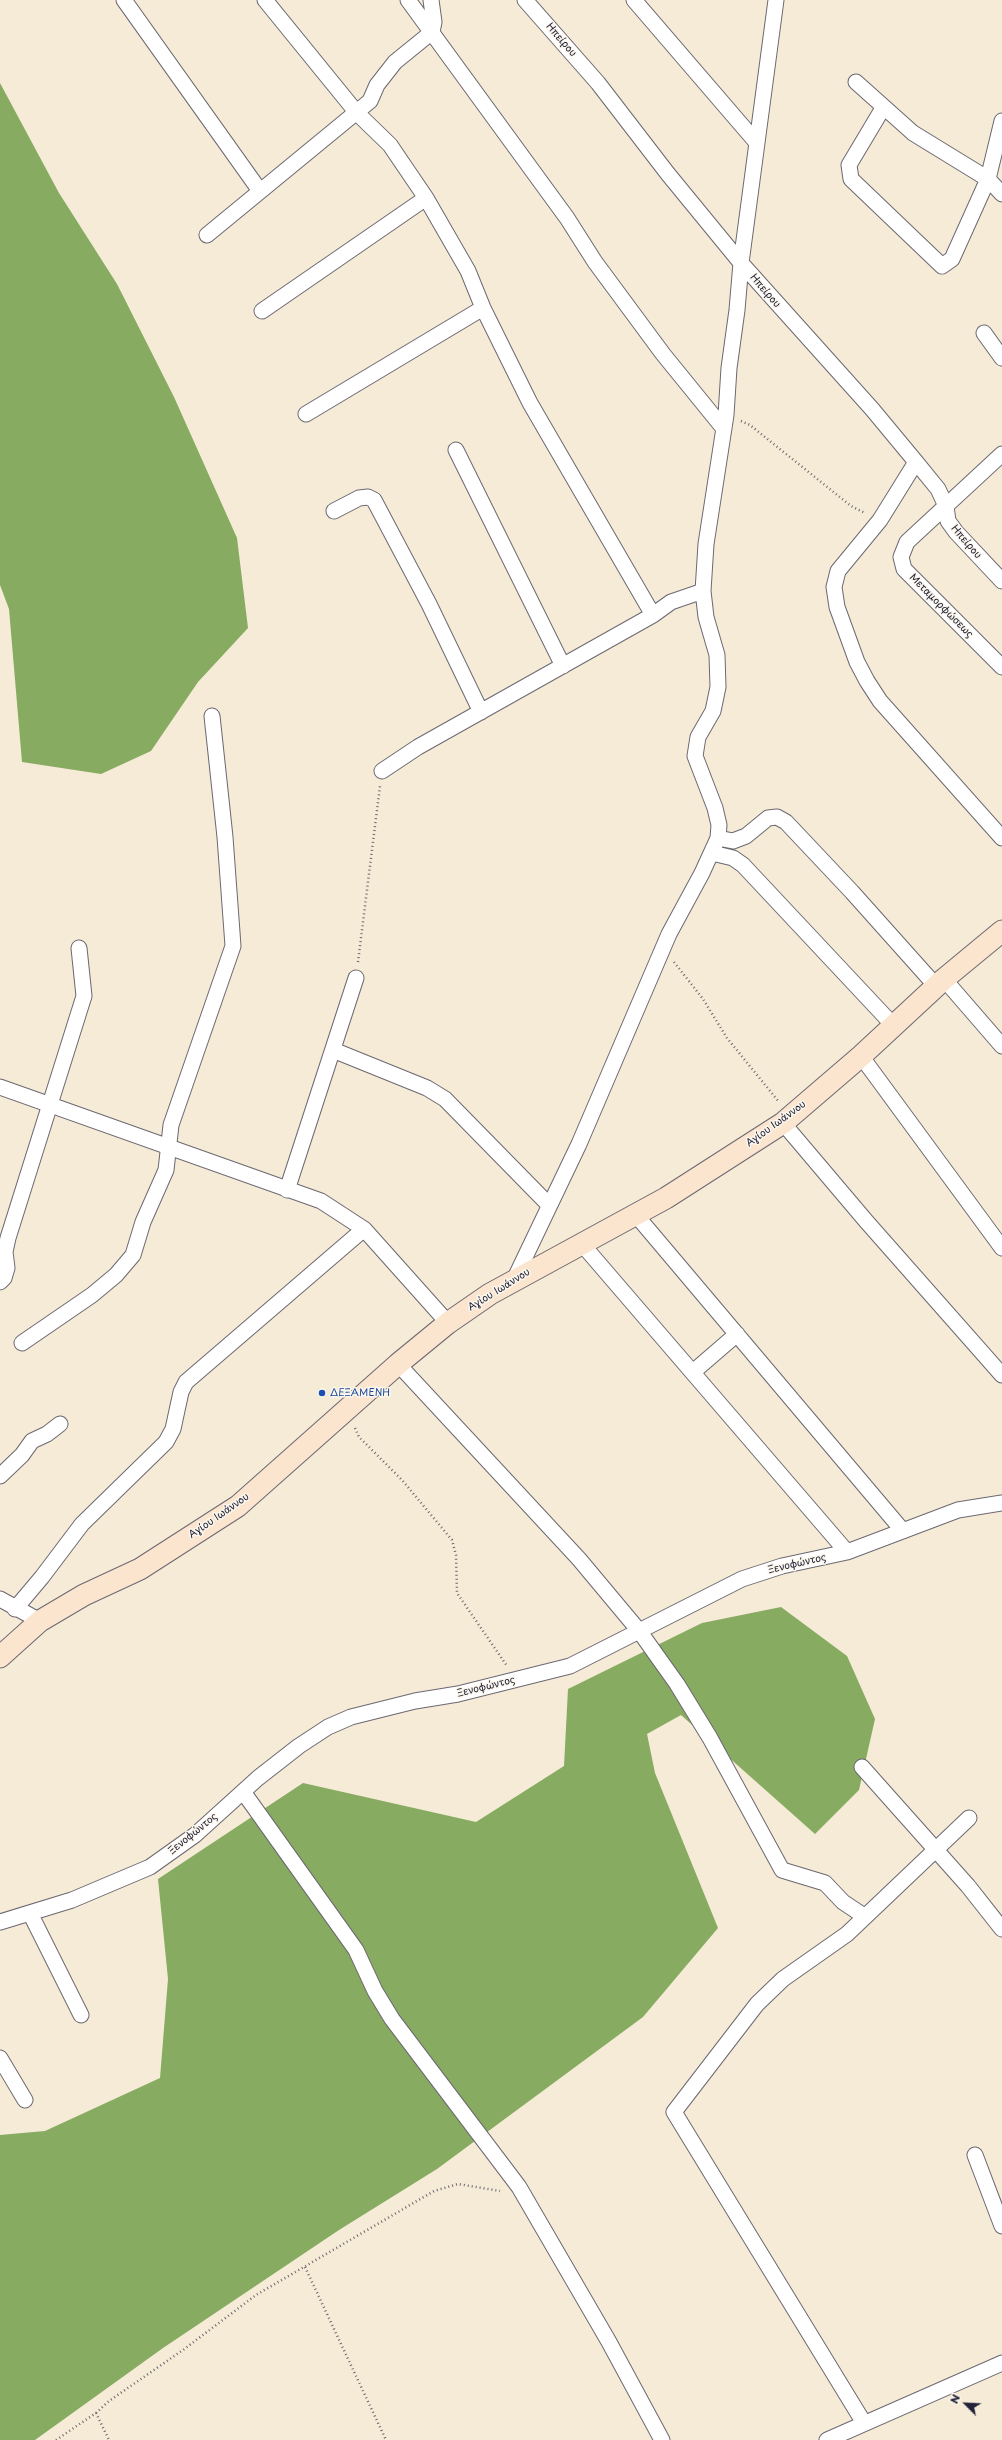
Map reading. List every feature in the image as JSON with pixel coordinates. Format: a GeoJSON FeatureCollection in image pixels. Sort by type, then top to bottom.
{"type":"FeatureCollection","features":[{"type":"Feature","properties":{"kind":"street"},"geometry":{"type":"LineString","coordinates":[[124,0],[260,190]]}},
{"type":"Feature","properties":{"kind":"street"},"geometry":{"type":"LineString","coordinates":[[265,0],[357,113],[390,145],[426,198],[468,271],[483,308],[530,403],[653,614]]}},
{"type":"Feature","properties":{"kind":"street"},"geometry":{"type":"LineString","coordinates":[[408,0],[562,212],[595,262],[663,354],[725,422]]}},
{"type":"Feature","properties":{"kind":"street"},"geometry":{"type":"LineString","coordinates":[[207,235],[370,101],[377,84],[395,62],[432,32],[434,22],[431,0]]}},
{"type":"Feature","properties":{"kind":"street"},"geometry":{"type":"LineString","coordinates":[[634,0],[757,143]]}},
{"type":"Feature","properties":{"kind":"street"},"geometry":{"type":"LineString","coordinates":[[515,1278],[582,1137],[669,934],[712,853],[718,838],[719,825],[695,756],[698,737],[713,711],[718,687],[717,655],[706,617],[702,591],[706,544],[725,422],[729,368],[737,310],[741,263],[776,0]]}},
{"type":"Feature","properties":{"kind":"street","name":"Ηπείρου"},"geometry":{"type":"LineString","coordinates":[[529,1],[598,83],[668,174],[741,263],[872,409],[916,462],[938,489],[946,506],[948,521],[956,532],[1002,581]]}},
{"type":"Feature","properties":{"kind":"street"},"geometry":{"type":"LineString","coordinates":[[856,82],[883,108],[913,133],[988,179],[1002,194]]}},
{"type":"Feature","properties":{"kind":"street"},"geometry":{"type":"LineString","coordinates":[[883,108],[849,165],[850,179],[942,266],[952,259],[988,179],[1002,121]]}},
{"type":"Feature","properties":{"kind":"street"},"geometry":{"type":"LineString","coordinates":[[262,311],[426,198]]}},
{"type":"Feature","properties":{"kind":"street"},"geometry":{"type":"LineString","coordinates":[[306,414],[483,308]]}},
{"type":"Feature","properties":{"kind":"street"},"geometry":{"type":"LineString","coordinates":[[984,333],[1002,358]]}},
{"type":"Feature","properties":{"kind":"street"},"geometry":{"type":"LineString","coordinates":[[456,450],[564,666]]}},
{"type":"Feature","properties":{"kind":"street","name":"Μεταμορφώσεως"},"geometry":{"type":"LineString","coordinates":[[1002,454],[907,542],[902,556],[904,569],[1002,667]]}},
{"type":"Feature","properties":{"kind":"street"},"geometry":{"type":"LineString","coordinates":[[916,462],[880,520],[838,571],[834,587],[837,607],[857,662],[866,681],[880,701],[1002,838]]}},
{"type":"Feature","properties":{"kind":"street"},"geometry":{"type":"LineString","coordinates":[[334,511],[359,498],[368,497],[374,500],[429,604],[481,712]]}},
{"type":"Feature","properties":{"kind":"street"},"geometry":{"type":"LineString","coordinates":[[382,771],[418,747],[564,666],[671,602],[702,591]]}},
{"type":"Feature","properties":{"kind":"street"},"geometry":{"type":"LineString","coordinates":[[22,1343],[92,1295],[116,1275],[133,1255],[143,1222],[166,1170],[171,1125],[233,946],[225,837],[212,716]]}},
{"type":"Feature","properties":{"kind":"street"},"geometry":{"type":"LineString","coordinates":[[718,838],[733,841],[746,836],[768,818],[777,817],[786,822],[1002,1046]]}},
{"type":"Feature","properties":{"kind":"street"},"geometry":{"type":"LineString","coordinates":[[712,853],[733,858],[743,865],[893,1026]]}},
{"type":"Feature","properties":{"kind":"street","name":"Αγίου Ιωάννου"},"geometry":{"type":"LineString","coordinates":[[0,1657],[40,1622],[84,1595],[140,1569],[238,1506],[347,1411],[398,1364],[448,1323],[515,1278],[582,1244],[666,1198],[787,1119],[861,1056],[940,983],[1002,931]]}},
{"type":"Feature","properties":{"kind":"street"},"geometry":{"type":"LineString","coordinates":[[0,1282],[4,1278],[7,1268],[5,1252],[8,1238],[84,996],[79,948]]}},
{"type":"Feature","properties":{"kind":"street"},"geometry":{"type":"LineString","coordinates":[[287,1190],[356,978]]}},
{"type":"Feature","properties":{"kind":"street"},"geometry":{"type":"LineString","coordinates":[[333,1050],[427,1088],[445,1099],[549,1205]]}},
{"type":"Feature","properties":{"kind":"street"},"geometry":{"type":"LineString","coordinates":[[861,1056],[1002,1248]]}},
{"type":"Feature","properties":{"kind":"street"},"geometry":{"type":"LineString","coordinates":[[0,1088],[49,1104],[321,1202],[364,1229],[448,1323]]}},
{"type":"Feature","properties":{"kind":"street"},"geometry":{"type":"LineString","coordinates":[[787,1119],[866,1221],[1002,1375]]}},
{"type":"Feature","properties":{"kind":"street"},"geometry":{"type":"LineString","coordinates":[[636,1215],[903,1531]]}},
{"type":"Feature","properties":{"kind":"street"},"geometry":{"type":"LineString","coordinates":[[15,1609],[42,1577],[82,1524],[166,1442],[173,1429],[181,1392],[186,1382],[364,1229]]}},
{"type":"Feature","properties":{"kind":"street"},"geometry":{"type":"LineString","coordinates":[[582,1244],[847,1552]]}},
{"type":"Feature","properties":{"kind":"street"},"geometry":{"type":"LineString","coordinates":[[693,1372],[737,1334]]}},
{"type":"Feature","properties":{"kind":"street"},"geometry":{"type":"LineString","coordinates":[[398,1364],[579,1559],[640,1632],[677,1684],[710,1738],[782,1870],[825,1883],[843,1902],[864,1916]]}},
{"type":"Feature","properties":{"kind":"street"},"geometry":{"type":"LineString","coordinates":[[0,1476],[22,1455],[32,1442],[47,1434],[60,1424]]}},
{"type":"Feature","properties":{"kind":"street","name":"Ξενοφώντος"},"geometry":{"type":"LineString","coordinates":[[0,1922],[72,1900],[150,1867],[195,1834],[244,1793],[258,1778],[299,1746],[328,1728],[351,1717],[415,1701],[458,1694],[570,1666],[640,1632],[742,1579],[782,1566],[847,1552],[958,1510],[1002,1503]]}},
{"type":"Feature","properties":{"kind":"street"},"geometry":{"type":"LineString","coordinates":[[0,1599],[40,1622]]}},
{"type":"Feature","properties":{"kind":"street"},"geometry":{"type":"LineString","coordinates":[[862,1767],[934,1850],[968,1886],[1002,1929]]}},
{"type":"Feature","properties":{"kind":"street"},"geometry":{"type":"LineString","coordinates":[[244,1793],[356,1950],[375,1991],[392,2019],[524,2196],[609,2342],[662,2440]]}},
{"type":"Feature","properties":{"kind":"street"},"geometry":{"type":"LineString","coordinates":[[864,2423],[674,2112],[757,2004],[801,1965],[827,1950],[847,1934],[864,1916],[969,1818]]}},
{"type":"Feature","properties":{"kind":"street"},"geometry":{"type":"LineString","coordinates":[[30,1913],[81,2015]]}},
{"type":"Feature","properties":{"kind":"street"},"geometry":{"type":"LineString","coordinates":[[0,2058],[25,2100]]}},
{"type":"Feature","properties":{"kind":"street"},"geometry":{"type":"LineString","coordinates":[[975,2155],[1002,2226]]}},
{"type":"Feature","properties":{"kind":"street"},"geometry":{"type":"LineString","coordinates":[[827,2440],[1002,2363]]}},
{"type":"Feature","properties":{"kind":"path"},"geometry":{"type":"LineString","coordinates":[[725,422],[750,425],[851,506],[880,520]]}},
{"type":"Feature","properties":{"kind":"path"},"geometry":{"type":"LineString","coordinates":[[356,978],[382,771]]}},
{"type":"Feature","properties":{"kind":"path"},"geometry":{"type":"LineString","coordinates":[[662,952],[685,974],[727,1038],[787,1119]]}},
{"type":"Feature","properties":{"kind":"path"},"geometry":{"type":"LineString","coordinates":[[347,1411],[359,1437],[402,1480],[452,1540],[456,1555],[457,1593],[516,1679]]}},
{"type":"Feature","properties":{"kind":"path"},"geometry":{"type":"LineString","coordinates":[[56,2440],[183,2350],[256,2295],[434,2191],[458,2184],[524,2196]]}},
{"type":"Feature","properties":{"kind":"path"},"geometry":{"type":"LineString","coordinates":[[305,2267],[386,2440]]}},
{"type":"Feature","properties":{"kind":"path"},"geometry":{"type":"LineString","coordinates":[[96,2413],[109,2440]]}},
{"type":"Feature","properties":{"kind":"green space"},"geometry":{"type":"Polygon","coordinates":[[[0,83],[59,193],[117,284],[174,397],[237,538],[248,628],[198,682],[151,751],[101,774],[22,762],[9,609],[0,585],[0,83]]]}},
{"type":"Feature","properties":{"kind":"green space"},"geometry":{"type":"Polygon","coordinates":[[[781,1607],[847,1656],[875,1719],[859,1790],[815,1834],[681,1715],[647,1734],[655,1773],[718,1928],[643,2017],[437,2169],[339,2230],[163,2348],[35,2440],[0,2440],[0,2135],[45,2131],[160,2078],[168,1979],[158,1879],[303,1783],[476,1822],[564,1766],[568,1689],[702,1623],[781,1607]]]}},
{"type":"Feature","properties":{"kind":"place","name":"ΔΕΞΑΜΕΝΗ"},"geometry":{"type":"Point","coordinates":[322,1393]}}]}
